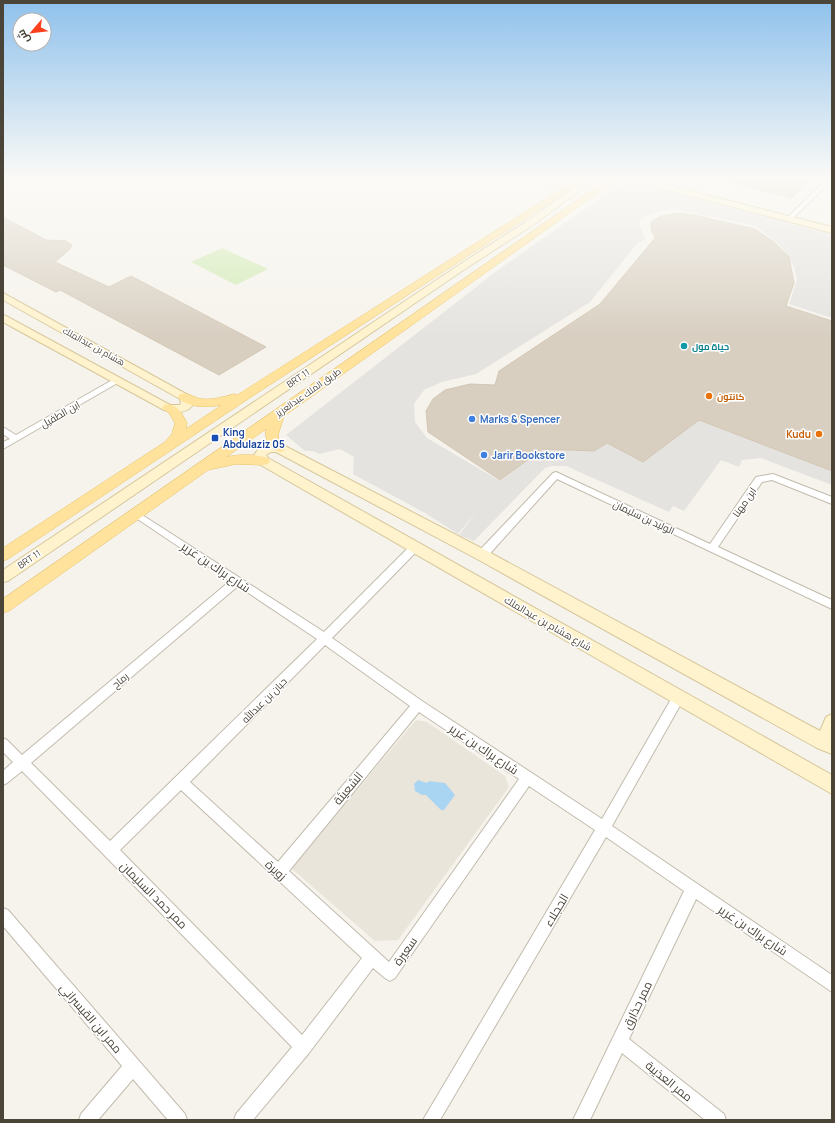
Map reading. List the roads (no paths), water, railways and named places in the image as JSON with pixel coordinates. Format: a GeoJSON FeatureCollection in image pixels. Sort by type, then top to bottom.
{"type":"FeatureCollection","features":[{"type":"Feature","properties":{"kind":"main road"},"geometry":{"type":"LineString","coordinates":[[3,555],[247,394],[498,231]]}},
{"type":"Feature","properties":{"kind":"main road","name":"طريق الملك عبدالعزيز"},"geometry":{"type":"LineString","coordinates":[[3,607],[281,410],[538,231]]}},
{"type":"Feature","properties":{"kind":"main road"},"geometry":{"type":"LineString","coordinates":[[184,397],[199,402],[216,403],[247,394]]}},
{"type":"Feature","properties":{"kind":"main road"},"geometry":{"type":"LineString","coordinates":[[165,448],[178,435],[180,426],[174,411],[168,408]]}},
{"type":"Feature","properties":{"kind":"main road"},"geometry":{"type":"LineString","coordinates":[[279,448],[272,443],[270,437],[275,421],[281,410]]}},
{"type":"Feature","properties":{"kind":"main road"},"geometry":{"type":"LineString","coordinates":[[197,470],[236,459],[247,458],[263,461]]}},
{"type":"Feature","properties":{"kind":"street","name":"BRT 11"},"geometry":{"type":"LineString","coordinates":[[3,577],[517,231]]}},
{"type":"Feature","properties":{"kind":"street","name":"هشام بن عبدالملك"},"geometry":{"type":"LineString","coordinates":[[3,296],[184,397]]}},
{"type":"Feature","properties":{"kind":"street","name":"هشام بن عبدالملك"},"geometry":{"type":"LineString","coordinates":[[3,318],[168,408]]}},
{"type":"Feature","properties":{"kind":"street","name":"ابن الطفيل"},"geometry":{"type":"LineString","coordinates":[[3,446],[117,381]]}},
{"type":"Feature","properties":{"kind":"street"},"geometry":{"type":"LineString","coordinates":[[168,408],[177,409],[185,407],[187,402],[184,397]]}},
{"type":"Feature","properties":{"kind":"street"},"geometry":{"type":"LineString","coordinates":[[3,430],[16,439]]}},
{"type":"Feature","properties":{"kind":"street"},"geometry":{"type":"LineString","coordinates":[[263,461],[260,455],[262,451],[268,448],[279,448],[482,555],[828,744],[832,722]]}},
{"type":"Feature","properties":{"kind":"street","name":"شارع هشام بن عبدالملك"},"geometry":{"type":"LineString","coordinates":[[263,461],[416,546],[678,698],[832,785]]}},
{"type":"Feature","properties":{"kind":"street","name":"الوليد بن سليمان"},"geometry":{"type":"LineString","coordinates":[[482,555],[556,475],[832,605]]}},
{"type":"Feature","properties":{"kind":"street","name":"ابن مهنا"},"geometry":{"type":"LineString","coordinates":[[712,549],[759,479],[773,477],[832,501]]}},
{"type":"Feature","properties":{"kind":"street","name":"شارع براك بن غرير"},"geometry":{"type":"LineString","coordinates":[[136,514],[325,640],[418,705],[604,828],[832,984]]}},
{"type":"Feature","properties":{"kind":"street","name":"حبان بن عبدالله"},"geometry":{"type":"LineString","coordinates":[[110,850],[325,640],[416,546]]}},
{"type":"Feature","properties":{"kind":"street","name":"رماح"},"geometry":{"type":"LineString","coordinates":[[3,779],[237,581]]}},
{"type":"Feature","properties":{"kind":"street","name":"الحجلاء"},"geometry":{"type":"LineString","coordinates":[[431,1120],[604,828],[678,698]]}},
{"type":"Feature","properties":{"kind":"street","name":"الشعيثة"},"geometry":{"type":"LineString","coordinates":[[279,872],[418,705]]}},
{"type":"Feature","properties":{"kind":"street","name":"ممر حمد السليمان"},"geometry":{"type":"LineString","coordinates":[[3,744],[110,850],[303,1047]]}},
{"type":"Feature","properties":{"kind":"street","name":"سعيرة"},"geometry":{"type":"LineString","coordinates":[[372,956],[390,973],[527,778]]}},
{"type":"Feature","properties":{"kind":"street","name":"زويرة"},"geometry":{"type":"LineString","coordinates":[[181,782],[372,956]]}},
{"type":"Feature","properties":{"kind":"street","name":"ممر حذارق"},"geometry":{"type":"LineString","coordinates":[[581,1120],[693,889]]}},
{"type":"Feature","properties":{"kind":"street","name":"ممر ابن القيسراني"},"geometry":{"type":"LineString","coordinates":[[3,915],[179,1120]]}},
{"type":"Feature","properties":{"kind":"street"},"geometry":{"type":"LineString","coordinates":[[242,1120],[303,1047],[372,956]]}},
{"type":"Feature","properties":{"kind":"street","name":"ممر العذيبة"},"geometry":{"type":"LineString","coordinates":[[620,1041],[718,1120]]}},
{"type":"Feature","properties":{"kind":"street"},"geometry":{"type":"LineString","coordinates":[[87,1120],[133,1066]]}},
{"type":"Feature","properties":{"kind":"water"},"geometry":{"type":"Polygon","coordinates":[[[418,780],[427,783],[429,781],[445,783],[455,795],[444,810],[441,810],[426,795],[422,795],[415,791],[414,784],[418,780]]]}},
{"type":"Feature","properties":{"kind":"place","name":"حياة مول"},"geometry":{"type":"Point","coordinates":[684,346]}},
{"type":"Feature","properties":{"kind":"place","name":"كانتون"},"geometry":{"type":"Point","coordinates":[709,396]}},
{"type":"Feature","properties":{"kind":"place","name":"Marks & Spencer"},"geometry":{"type":"Point","coordinates":[472,419]}},
{"type":"Feature","properties":{"kind":"place","name":"Kudu"},"geometry":{"type":"Point","coordinates":[819,434]}},
{"type":"Feature","properties":{"kind":"place","name":"King Abdulaziz 05"},"geometry":{"type":"Point","coordinates":[215,438]}},
{"type":"Feature","properties":{"kind":"place","name":"Jarir Bookstore"},"geometry":{"type":"Point","coordinates":[484,455]}}]}
